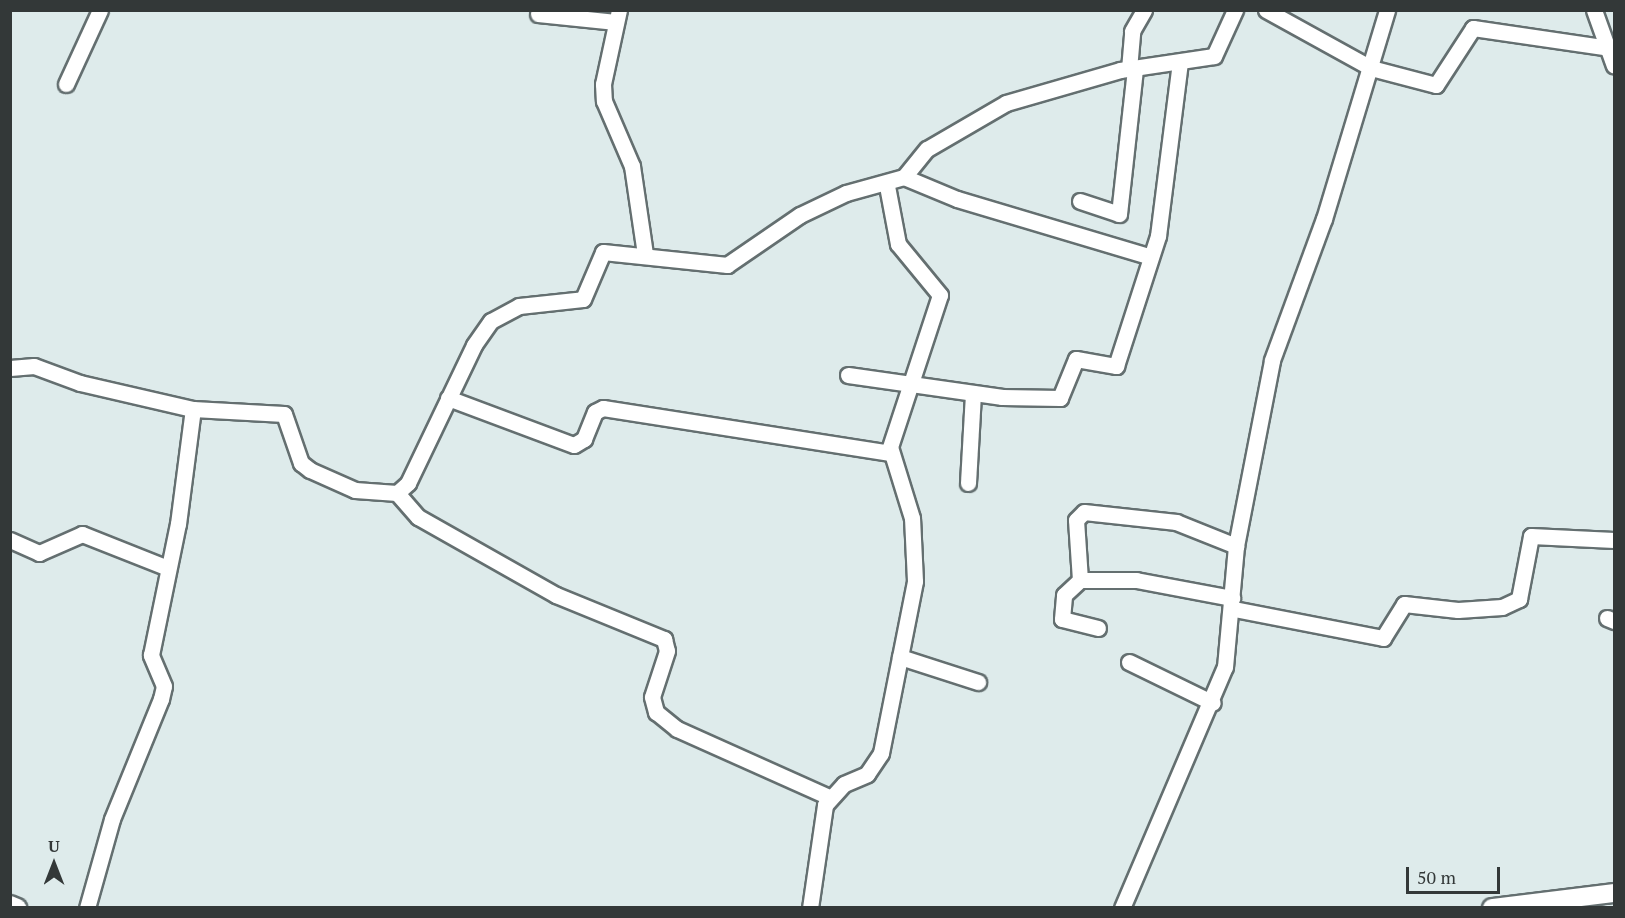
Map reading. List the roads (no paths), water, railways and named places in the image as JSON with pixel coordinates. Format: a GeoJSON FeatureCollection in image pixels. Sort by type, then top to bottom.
{"type":"FeatureCollection","features":[{"type":"Feature","properties":{"kind":"street"},"geometry":{"type":"LineString","coordinates":[[66,84],[100,10]]}},
{"type":"Feature","properties":{"kind":"street"},"geometry":{"type":"LineString","coordinates":[[1080,201],[1119,214],[1132,68],[1132,31],[1144,10]]}},
{"type":"Feature","properties":{"kind":"street"},"geometry":{"type":"LineString","coordinates":[[397,494],[408,483],[448,398],[491,321],[519,306],[583,299],[603,252],[645,254],[727,265],[800,215],[846,193],[887,186],[904,177],[927,149],[968,120],[1044,90],[1132,68],[1214,56],[1235,10]]}},
{"type":"Feature","properties":{"kind":"street"},"geometry":{"type":"LineString","coordinates":[[1266,10],[1371,68],[1440,85],[1473,28],[1604,47]]}},
{"type":"Feature","properties":{"kind":"street"},"geometry":{"type":"LineString","coordinates":[[1122,908],[1213,704],[1225,668],[1233,603],[1236,546],[1278,333],[1324,219],[1387,10]]}},
{"type":"Feature","properties":{"kind":"street"},"geometry":{"type":"LineString","coordinates":[[1594,10],[1607,30],[1604,47],[1614,66]]}},
{"type":"Feature","properties":{"kind":"street"},"geometry":{"type":"LineString","coordinates":[[538,14],[617,16],[604,101],[632,166],[645,254]]}},
{"type":"Feature","properties":{"kind":"street"},"geometry":{"type":"LineString","coordinates":[[848,375],[973,393],[1060,398],[1076,359],[1115,367],[1151,257],[1180,61]]}},
{"type":"Feature","properties":{"kind":"street"},"geometry":{"type":"LineString","coordinates":[[904,177],[957,199],[1151,257]]}},
{"type":"Feature","properties":{"kind":"street"},"geometry":{"type":"LineString","coordinates":[[810,908],[829,797],[876,764],[915,581],[912,518],[902,474],[890,453],[940,295],[898,244],[887,186]]}},
{"type":"Feature","properties":{"kind":"street"},"geometry":{"type":"LineString","coordinates":[[10,368],[34,366],[80,383],[194,409],[284,414],[301,462],[310,470],[355,490],[397,494],[418,517],[556,595],[664,639],[667,651],[652,696],[656,712],[677,729],[829,797]]}},
{"type":"Feature","properties":{"kind":"street"},"geometry":{"type":"LineString","coordinates":[[968,483],[973,393]]}},
{"type":"Feature","properties":{"kind":"street"},"geometry":{"type":"LineString","coordinates":[[448,398],[573,445],[584,438],[595,412],[603,408],[890,453]]}},
{"type":"Feature","properties":{"kind":"street"},"geometry":{"type":"LineString","coordinates":[[87,908],[112,819],[161,699],[164,686],[151,655],[194,409]]}},
{"type":"Feature","properties":{"kind":"street"},"geometry":{"type":"LineString","coordinates":[[1080,580],[1076,520],[1084,512],[1176,522],[1236,546]]}},
{"type":"Feature","properties":{"kind":"street"},"geometry":{"type":"LineString","coordinates":[[10,540],[39,553],[82,534],[168,568]]}},
{"type":"Feature","properties":{"kind":"street"},"geometry":{"type":"LineString","coordinates":[[1098,628],[1062,620],[1064,595],[1080,580],[1136,580],[1383,638],[1404,604],[1458,610],[1502,607],[1519,599],[1531,536],[1614,540]]}},
{"type":"Feature","properties":{"kind":"street"},"geometry":{"type":"LineString","coordinates":[[900,657],[978,682]]}},
{"type":"Feature","properties":{"kind":"street"},"geometry":{"type":"LineString","coordinates":[[1129,662],[1213,704]]}},
{"type":"Feature","properties":{"kind":"street"},"geometry":{"type":"LineString","coordinates":[[1492,908],[1614,893]]}},
{"type":"Feature","properties":{"kind":"street"},"geometry":{"type":"LineString","coordinates":[[10,905],[17,908]]}}]}
